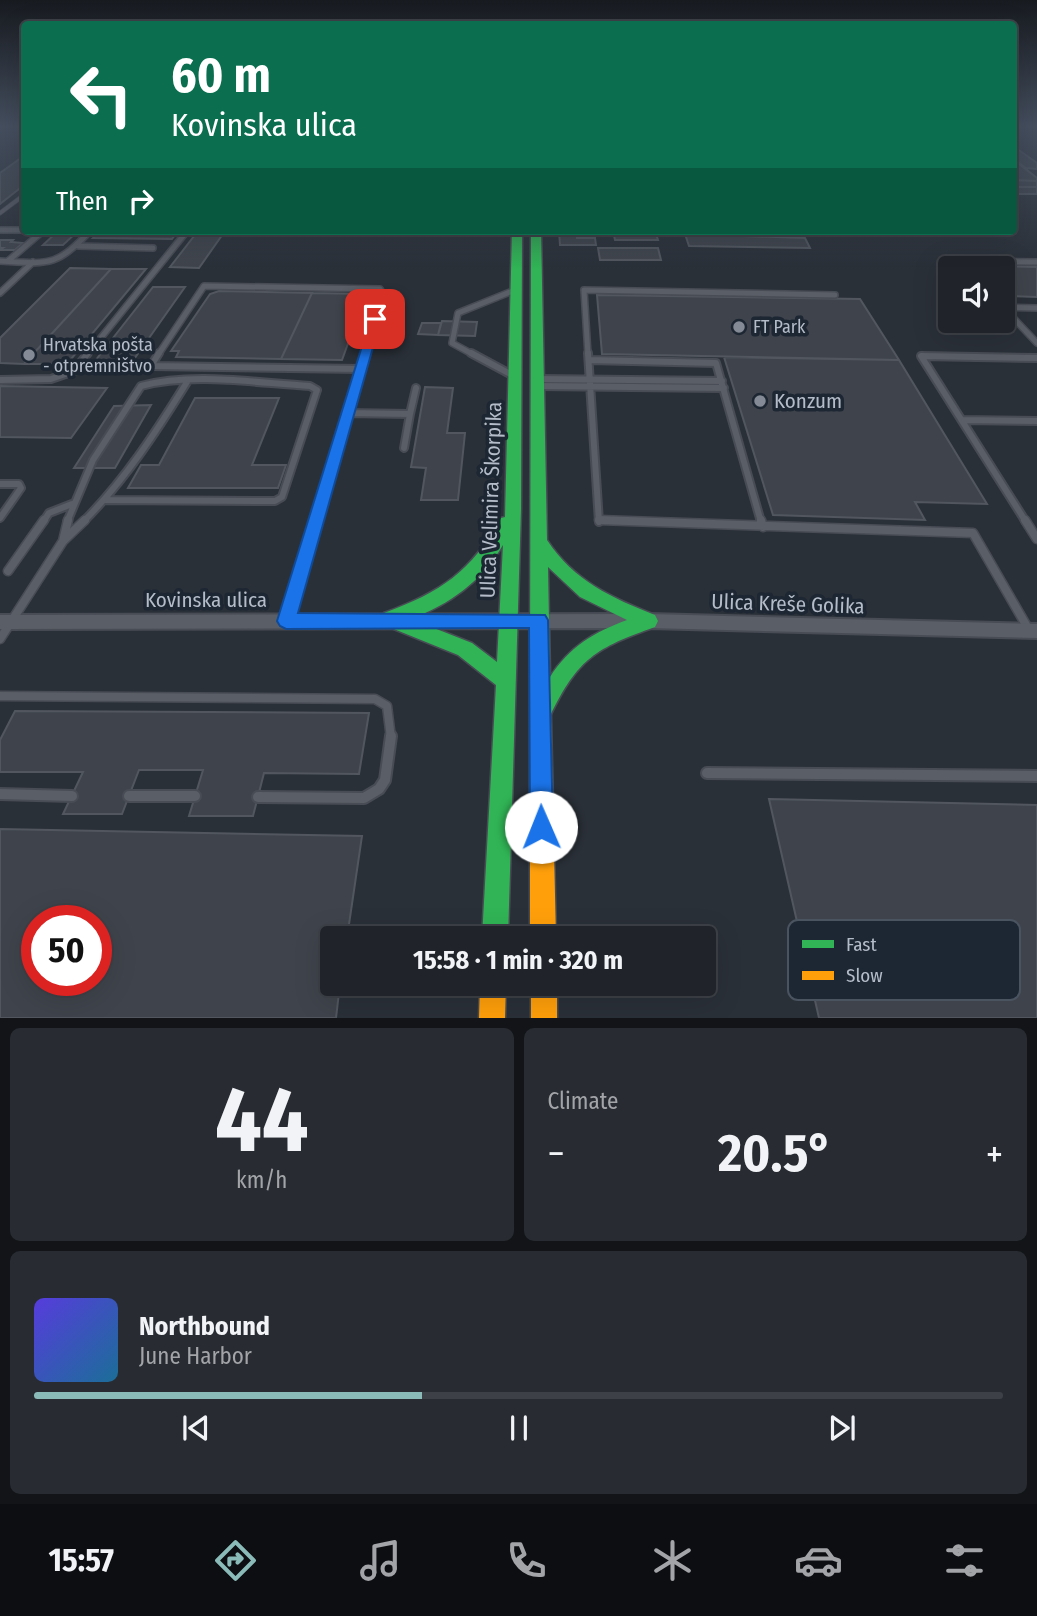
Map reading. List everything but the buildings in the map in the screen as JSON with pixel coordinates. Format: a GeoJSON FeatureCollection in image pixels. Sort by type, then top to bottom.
{"type":"FeatureCollection","features":[{"type":"Feature","properties":{"kind":"main road","name":"Ulica Velimira Škorpika"},"geometry":{"type":"LineString","coordinates":[[495,926],[513,509],[517,378],[517,235]]}},
{"type":"Feature","properties":{"kind":"main road","name":"Ulica Velimira Škorpika"},"geometry":{"type":"LineString","coordinates":[[536,235],[543,926]]}},
{"type":"Feature","properties":{"kind":"main road"},"geometry":{"type":"LineString","coordinates":[[390,619],[428,606],[468,582],[494,551],[513,509]]}},
{"type":"Feature","properties":{"kind":"main road"},"geometry":{"type":"LineString","coordinates":[[537,537],[552,566],[570,585],[649,621]]}},
{"type":"Feature","properties":{"kind":"main road"},"geometry":{"type":"LineString","coordinates":[[390,619],[465,649],[505,680]]}},
{"type":"Feature","properties":{"kind":"main road"},"geometry":{"type":"LineString","coordinates":[[540,716],[564,666],[575,653],[604,634],[649,621]]}},
{"type":"Feature","properties":{"kind":"main road"},"geometry":{"type":"LineString","coordinates":[[492,1017],[493,996]]}},
{"type":"Feature","properties":{"kind":"main road"},"geometry":{"type":"LineString","coordinates":[[544,996],[544,1017]]}},
{"type":"Feature","properties":{"kind":"street","name":"Kovinska ulica"},"geometry":{"type":"LineString","coordinates":[[6,622],[538,620]]}},
{"type":"Feature","properties":{"kind":"street","name":"Ulica Kreše Golika"},"geometry":{"type":"LineString","coordinates":[[538,620],[1033,631]]}},
{"type":"Feature","properties":{"kind":"lane"},"geometry":{"type":"LineString","coordinates":[[0,213],[21,197]]}},
{"type":"Feature","properties":{"kind":"lane"},"geometry":{"type":"LineString","coordinates":[[0,230],[21,230]]}},
{"type":"Feature","properties":{"kind":"lane"},"geometry":{"type":"LineString","coordinates":[[8,261],[37,235]]}},
{"type":"Feature","properties":{"kind":"lane"},"geometry":{"type":"LineString","coordinates":[[0,261],[34,262],[61,257],[78,246],[87,235]]}},
{"type":"Feature","properties":{"kind":"lane"},"geometry":{"type":"LineString","coordinates":[[0,380],[51,379],[74,370],[184,235]]}},
{"type":"Feature","properties":{"kind":"lane"},"geometry":{"type":"LineString","coordinates":[[78,246],[153,248]]}},
{"type":"Feature","properties":{"kind":"lane"},"geometry":{"type":"LineString","coordinates":[[0,293],[34,262]]}},
{"type":"Feature","properties":{"kind":"lane"},"geometry":{"type":"LineString","coordinates":[[1015,262],[1037,262]]}},
{"type":"Feature","properties":{"kind":"lane"},"geometry":{"type":"LineString","coordinates":[[286,621],[383,294],[380,289],[204,286],[151,366],[360,369]]}},
{"type":"Feature","properties":{"kind":"lane"},"geometry":{"type":"LineString","coordinates":[[515,290],[458,313],[452,343],[517,378]]}},
{"type":"Feature","properties":{"kind":"lane"},"geometry":{"type":"LineString","coordinates":[[835,295],[584,290],[599,522],[973,533],[1033,631]]}},
{"type":"Feature","properties":{"kind":"lane"},"geometry":{"type":"LineString","coordinates":[[1037,308],[1003,307],[1037,343]]}},
{"type":"Feature","properties":{"kind":"lane"},"geometry":{"type":"LineString","coordinates":[[1037,358],[921,356],[1037,540]]}},
{"type":"Feature","properties":{"kind":"lane"},"geometry":{"type":"LineString","coordinates":[[589,360],[716,363],[763,527]]}},
{"type":"Feature","properties":{"kind":"lane"},"geometry":{"type":"LineString","coordinates":[[63,541],[72,504],[141,386],[147,383],[187,382],[310,386],[317,390],[282,497],[275,500],[105,500]]}},
{"type":"Feature","properties":{"kind":"lane"},"geometry":{"type":"LineString","coordinates":[[0,639],[6,622],[63,541],[105,500],[148,445],[187,382]]}},
{"type":"Feature","properties":{"kind":"lane"},"geometry":{"type":"LineString","coordinates":[[537,382],[723,385]]}},
{"type":"Feature","properties":{"kind":"lane"},"geometry":{"type":"LineString","coordinates":[[404,447],[416,388]]}},
{"type":"Feature","properties":{"kind":"lane"},"geometry":{"type":"LineString","coordinates":[[346,413],[410,414]]}},
{"type":"Feature","properties":{"kind":"lane"},"geometry":{"type":"LineString","coordinates":[[962,420],[1037,421]]}},
{"type":"Feature","properties":{"kind":"lane"},"geometry":{"type":"LineString","coordinates":[[0,484],[19,484],[21,488],[0,518]]}},
{"type":"Feature","properties":{"kind":"lane"},"geometry":{"type":"LineString","coordinates":[[8,571],[49,513],[72,504]]}},
{"type":"Feature","properties":{"kind":"lane"},"geometry":{"type":"LineString","coordinates":[[0,696],[375,699],[387,706],[392,720],[385,781],[374,793],[364,799],[257,797]]}},
{"type":"Feature","properties":{"kind":"lane"},"geometry":{"type":"LineString","coordinates":[[708,773],[1037,776]]}},
{"type":"Feature","properties":{"kind":"lane"},"geometry":{"type":"LineString","coordinates":[[0,794],[72,796]]}},
{"type":"Feature","properties":{"kind":"lane"},"geometry":{"type":"LineString","coordinates":[[129,796],[195,796]]}},
{"type":"Feature","properties":{"kind":"traffic: fast"},"geometry":{"type":"LineString","coordinates":[[496,926],[513,509],[517,235]]}},
{"type":"Feature","properties":{"kind":"traffic: fast"},"geometry":{"type":"LineString","coordinates":[[536,235],[540,677]]}},
{"type":"Feature","properties":{"kind":"traffic: fast"},"geometry":{"type":"LineString","coordinates":[[390,619],[429,603],[460,584],[485,559],[507,522]]}},
{"type":"Feature","properties":{"kind":"traffic: fast"},"geometry":{"type":"LineString","coordinates":[[540,543],[550,559],[573,583],[616,608],[649,621]]}},
{"type":"Feature","properties":{"kind":"traffic: fast"},"geometry":{"type":"LineString","coordinates":[[390,619],[465,649],[505,680]]}},
{"type":"Feature","properties":{"kind":"traffic: fast"},"geometry":{"type":"LineString","coordinates":[[543,709],[562,674],[584,650],[611,634],[649,621]]}},
{"type":"Feature","properties":{"kind":"traffic: slow"},"geometry":{"type":"LineString","coordinates":[[540,677],[543,926]]}},
{"type":"Feature","properties":{"kind":"traffic: slow"},"geometry":{"type":"LineString","coordinates":[[492,1018],[493,996]]}},
{"type":"Feature","properties":{"kind":"traffic: slow"},"geometry":{"type":"LineString","coordinates":[[544,996],[544,1018]]}},
{"type":"Feature","properties":{"kind":"place","name":"FT Park"},"geometry":{"type":"Point","coordinates":[739,327]}},
{"type":"Feature","properties":{"kind":"place","name":"Hrvatska pošta - otpremništvo"},"geometry":{"type":"Point","coordinates":[29,355]}},
{"type":"Feature","properties":{"kind":"place","name":"Konzum"},"geometry":{"type":"Point","coordinates":[760,401]}},
{"type":"Feature","properties":{"kind":"route"},"geometry":{"type":"LineString","coordinates":[[375,319],[286,621],[538,620],[541,827]]}}]}
